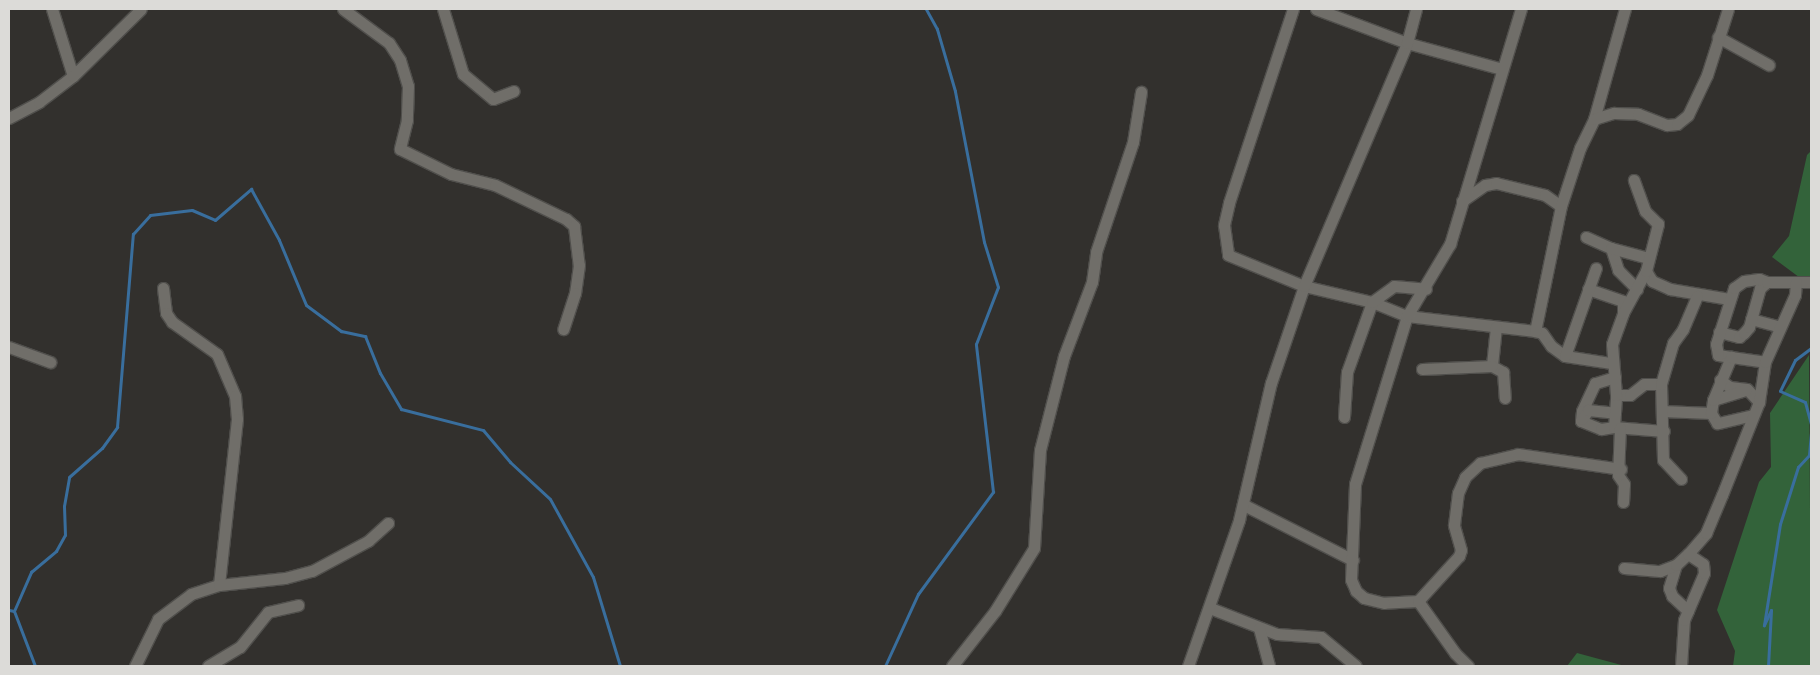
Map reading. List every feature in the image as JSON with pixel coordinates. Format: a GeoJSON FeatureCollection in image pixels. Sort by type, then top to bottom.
{"type":"FeatureCollection","features":[{"type":"Feature","properties":{"kind":"street"},"geometry":{"type":"LineString","coordinates":[[52,9],[73,76]]}},
{"type":"Feature","properties":{"kind":"street"},"geometry":{"type":"LineString","coordinates":[[9,118],[39,102],[73,76],[142,9]]}},
{"type":"Feature","properties":{"kind":"street"},"geometry":{"type":"LineString","coordinates":[[343,9],[389,44],[400,60],[408,86],[407,120],[400,149],[451,174],[495,185],[528,203],[555,213],[574,226],[579,265],[575,292],[563,330]]}},
{"type":"Feature","properties":{"kind":"street"},"geometry":{"type":"LineString","coordinates":[[443,9],[463,74],[493,99],[514,92]]}},
{"type":"Feature","properties":{"kind":"street"},"geometry":{"type":"LineString","coordinates":[[1293,9],[1229,203],[1224,243],[1228,255],[1304,286],[1372,302],[1407,316],[1535,331],[1542,333],[1551,346],[1565,356],[1611,363]]}},
{"type":"Feature","properties":{"kind":"street"},"geometry":{"type":"LineString","coordinates":[[1316,9],[1407,43],[1502,69]]}},
{"type":"Feature","properties":{"kind":"street"},"geometry":{"type":"LineString","coordinates":[[1188,666],[1210,608],[1244,505],[1271,383],[1304,286],[1407,43],[1416,9]]}},
{"type":"Feature","properties":{"kind":"street"},"geometry":{"type":"LineString","coordinates":[[1521,9],[1450,244],[1426,289],[1407,316],[1359,467],[1353,502],[1351,580],[1356,591],[1364,598],[1384,603],[1418,601],[1459,556],[1461,550],[1454,525],[1458,494],[1465,477],[1480,463],[1518,454],[1620,468]]}},
{"type":"Feature","properties":{"kind":"street"},"geometry":{"type":"LineString","coordinates":[[1535,331],[1561,206],[1580,148],[1594,119],[1625,9]]}},
{"type":"Feature","properties":{"kind":"street"},"geometry":{"type":"LineString","coordinates":[[1594,119],[1614,113],[1638,114],[1667,125],[1677,124],[1688,115],[1703,86],[1728,9]]}},
{"type":"Feature","properties":{"kind":"street"},"geometry":{"type":"LineString","coordinates":[[1718,37],[1769,65]]}},
{"type":"Feature","properties":{"kind":"street"},"geometry":{"type":"LineString","coordinates":[[952,666],[995,611],[1034,548],[1040,450],[1064,356],[1092,282],[1096,252],[1133,142],[1141,92]]}},
{"type":"Feature","properties":{"kind":"street"},"geometry":{"type":"LineString","coordinates":[[1623,502],[1624,484],[1618,475],[1620,468],[1615,413],[1615,377],[1611,363],[1612,344],[1623,313],[1646,271],[1658,222],[1645,211],[1634,180]]}},
{"type":"Feature","properties":{"kind":"street"},"geometry":{"type":"LineString","coordinates":[[1462,201],[1485,185],[1496,183],[1545,195],[1561,206]]}},
{"type":"Feature","properties":{"kind":"street"},"geometry":{"type":"LineString","coordinates":[[1586,237],[1611,248],[1649,258]]}},
{"type":"Feature","properties":{"kind":"street"},"geometry":{"type":"LineString","coordinates":[[1611,248],[1618,270],[1637,289]]}},
{"type":"Feature","properties":{"kind":"street"},"geometry":{"type":"LineString","coordinates":[[1565,356],[1596,268]]}},
{"type":"Feature","properties":{"kind":"street"},"geometry":{"type":"LineString","coordinates":[[1646,271],[1655,282],[1697,296],[1730,299]]}},
{"type":"Feature","properties":{"kind":"street"},"geometry":{"type":"LineString","coordinates":[[1765,362],[1717,353],[1719,332],[1734,288],[1744,281],[1759,279],[1767,282],[1811,282]]}},
{"type":"Feature","properties":{"kind":"street"},"geometry":{"type":"LineString","coordinates":[[1719,332],[1739,336],[1749,327],[1760,288],[1767,282]]}},
{"type":"Feature","properties":{"kind":"street"},"geometry":{"type":"LineString","coordinates":[[1624,568],[1660,571],[1676,565],[1706,533],[1759,402],[1765,362],[1795,295],[1796,282]]}},
{"type":"Feature","properties":{"kind":"street"},"geometry":{"type":"LineString","coordinates":[[1344,417],[1346,372],[1372,302],[1394,286],[1426,289]]}},
{"type":"Feature","properties":{"kind":"street"},"geometry":{"type":"LineString","coordinates":[[163,288],[166,313],[172,322],[217,354],[235,396],[237,419],[219,585]]}},
{"type":"Feature","properties":{"kind":"street"},"geometry":{"type":"LineString","coordinates":[[1588,289],[1624,302],[1623,313]]}},
{"type":"Feature","properties":{"kind":"street"},"geometry":{"type":"LineString","coordinates":[[1619,300],[1625,291],[1637,289]]}},
{"type":"Feature","properties":{"kind":"street"},"geometry":{"type":"LineString","coordinates":[[1681,479],[1662,460],[1664,430],[1661,384],[1673,343],[1697,296]]}},
{"type":"Feature","properties":{"kind":"street"},"geometry":{"type":"LineString","coordinates":[[1751,318],[1780,327]]}},
{"type":"Feature","properties":{"kind":"street"},"geometry":{"type":"LineString","coordinates":[[1492,366],[1496,327]]}},
{"type":"Feature","properties":{"kind":"street"},"geometry":{"type":"LineString","coordinates":[[9,347],[50,362]]}},
{"type":"Feature","properties":{"kind":"street"},"geometry":{"type":"LineString","coordinates":[[1731,357],[1718,384],[1711,414],[1717,423],[1753,415]]}},
{"type":"Feature","properties":{"kind":"street"},"geometry":{"type":"LineString","coordinates":[[1422,369],[1492,366],[1505,376],[1505,398]]}},
{"type":"Feature","properties":{"kind":"street"},"geometry":{"type":"LineString","coordinates":[[1581,420],[1582,411],[1595,383],[1615,377]]}},
{"type":"Feature","properties":{"kind":"street"},"geometry":{"type":"LineString","coordinates":[[1616,395],[1630,395],[1644,384],[1661,384]]}},
{"type":"Feature","properties":{"kind":"street"},"geometry":{"type":"LineString","coordinates":[[1718,384],[1747,389],[1759,402]]}},
{"type":"Feature","properties":{"kind":"street"},"geometry":{"type":"LineString","coordinates":[[1718,384],[1727,397]]}},
{"type":"Feature","properties":{"kind":"street"},"geometry":{"type":"LineString","coordinates":[[1713,400],[1747,389]]}},
{"type":"Feature","properties":{"kind":"street"},"geometry":{"type":"LineString","coordinates":[[1581,420],[1588,410],[1615,413]]}},
{"type":"Feature","properties":{"kind":"street"},"geometry":{"type":"LineString","coordinates":[[1662,411],[1711,414]]}},
{"type":"Feature","properties":{"kind":"street"},"geometry":{"type":"LineString","coordinates":[[1581,420],[1601,429],[1617,427],[1664,430]]}},
{"type":"Feature","properties":{"kind":"street"},"geometry":{"type":"LineString","coordinates":[[1244,505],[1353,560]]}},
{"type":"Feature","properties":{"kind":"street"},"geometry":{"type":"LineString","coordinates":[[135,666],[158,619],[191,594],[219,585],[286,578],[312,571],[368,541],[388,522]]}},
{"type":"Feature","properties":{"kind":"street"},"geometry":{"type":"LineString","coordinates":[[1681,666],[1688,611],[1704,573],[1702,564],[1688,554]]}},
{"type":"Feature","properties":{"kind":"street"},"geometry":{"type":"LineString","coordinates":[[1676,565],[1669,588],[1672,596],[1688,611]]}},
{"type":"Feature","properties":{"kind":"street"},"geometry":{"type":"LineString","coordinates":[[1418,601],[1455,654],[1468,666]]}},
{"type":"Feature","properties":{"kind":"street"},"geometry":{"type":"LineString","coordinates":[[208,666],[240,647],[268,612],[298,605]]}},
{"type":"Feature","properties":{"kind":"street"},"geometry":{"type":"LineString","coordinates":[[1210,608],[1259,628],[1300,638],[1321,637],[1356,666]]}},
{"type":"Feature","properties":{"kind":"street"},"geometry":{"type":"LineString","coordinates":[[1259,628],[1269,666]]}},
{"type":"Feature","properties":{"kind":"green space"},"geometry":{"type":"Polygon","coordinates":[[[1811,151],[1811,286],[1772,257],[1789,236],[1807,155],[1811,151]]]}},
{"type":"Feature","properties":{"kind":"green space"},"geometry":{"type":"Polygon","coordinates":[[[1809,355],[1811,666],[1733,666],[1735,651],[1717,610],[1759,482],[1771,467],[1770,413],[1809,355]]]}},
{"type":"Feature","properties":{"kind":"green space"},"geometry":{"type":"Polygon","coordinates":[[[1577,653],[1625,666],[1567,666],[1577,653]]]}},
{"type":"Feature","properties":{"kind":"waterway"},"geometry":{"type":"LineString","coordinates":[[885,666],[918,594],[993,492],[976,344],[998,287],[984,242],[955,91],[937,29],[926,9]]}},
{"type":"Feature","properties":{"kind":"waterway"},"geometry":{"type":"LineString","coordinates":[[14,611],[31,572],[56,551],[65,535],[64,506],[69,477],[102,448],[117,427],[133,234],[150,215],[192,210],[215,220],[251,189],[279,240],[306,305],[341,331],[365,336],[380,373],[401,409],[483,430],[510,462],[550,499],[593,577],[620,666]]}},
{"type":"Feature","properties":{"kind":"waterway"},"geometry":{"type":"LineString","coordinates":[[1811,348],[1795,360],[1780,391],[1805,402],[1811,424]]}},
{"type":"Feature","properties":{"kind":"waterway"},"geometry":{"type":"LineString","coordinates":[[1768,666],[1771,610],[1764,625],[1780,524],[1798,467],[1809,455],[1811,433]]}},
{"type":"Feature","properties":{"kind":"waterway"},"geometry":{"type":"LineString","coordinates":[[9,610],[14,611],[35,666]]}}]}
